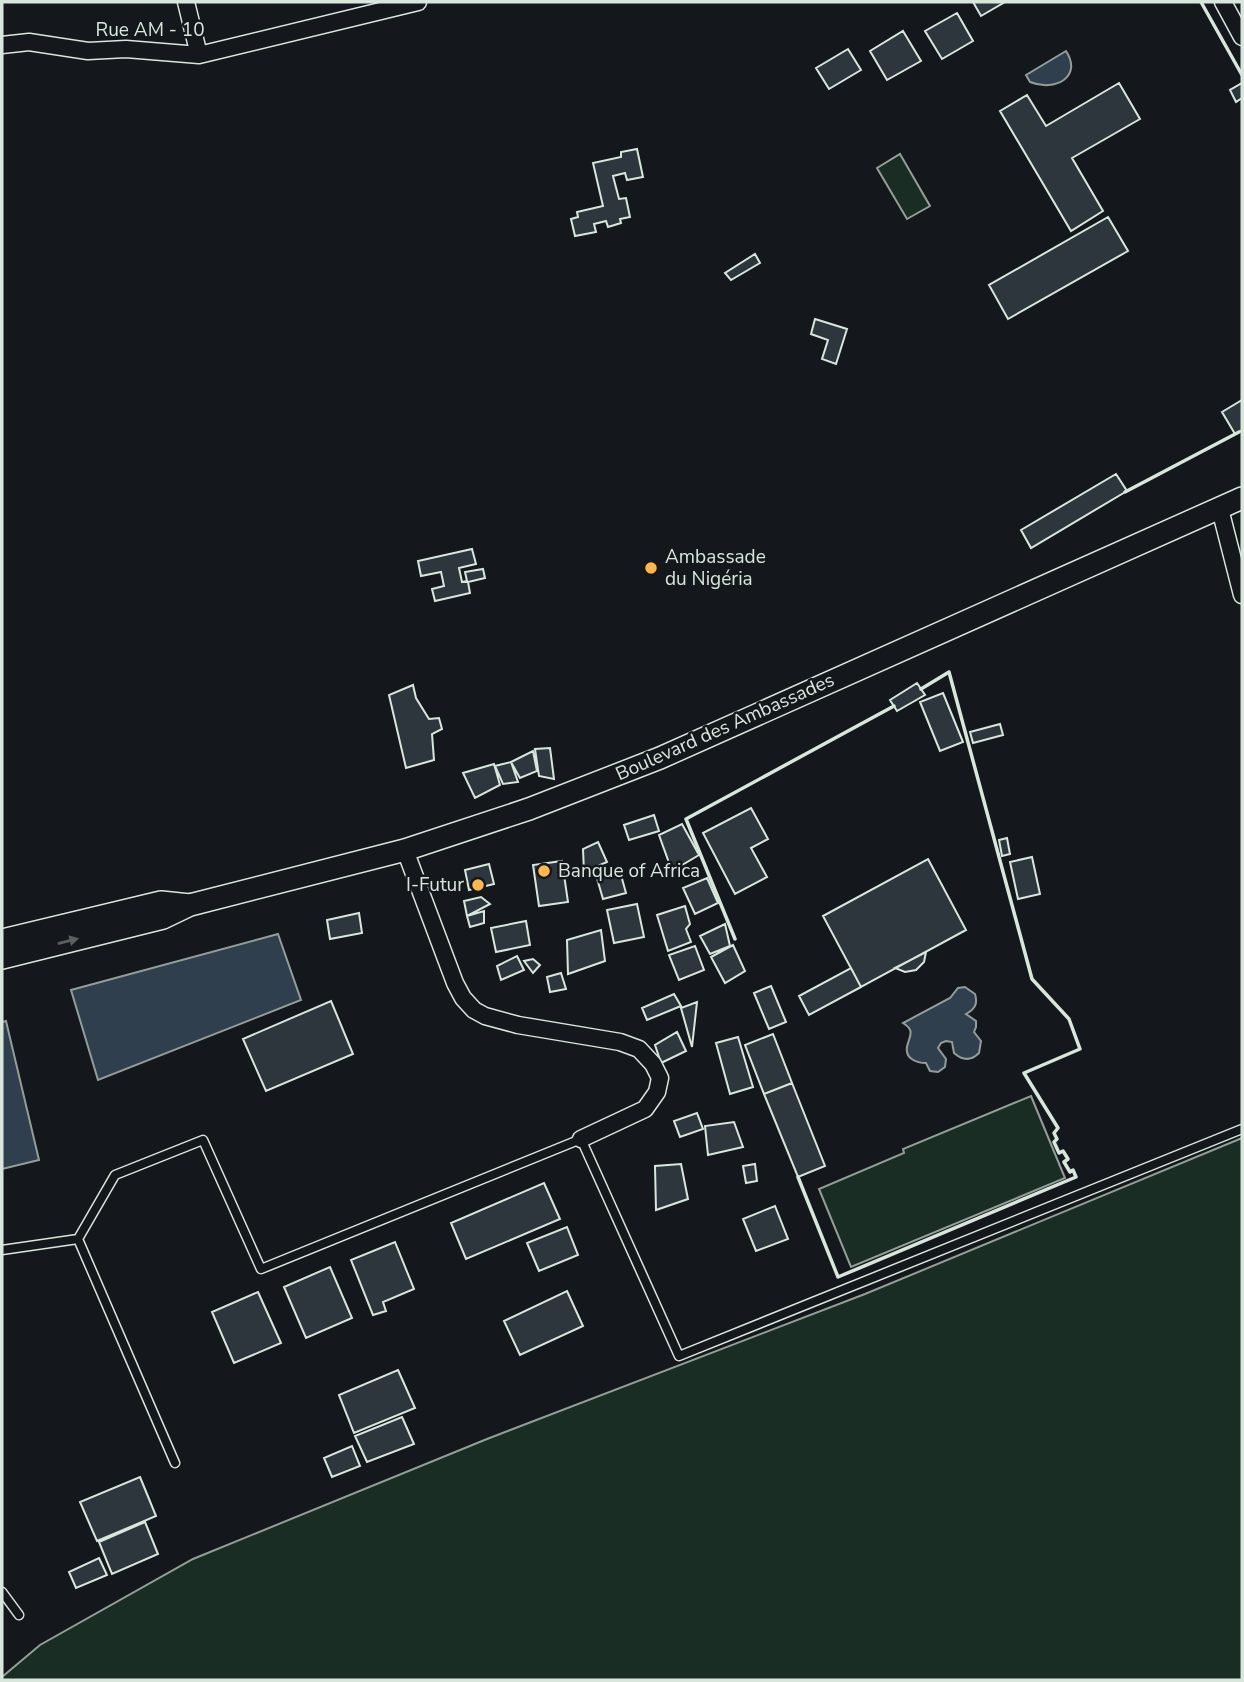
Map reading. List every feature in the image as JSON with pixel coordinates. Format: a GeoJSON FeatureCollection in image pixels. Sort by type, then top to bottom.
{"type":"FeatureCollection","features":[{"type":"Feature","properties":{"kind":"main road","name":"Boulevard des Ambassades"},"geometry":{"type":"LineString","coordinates":[[2,958],[163,918],[190,905],[405,850],[529,809],[660,758],[1242,498]]}},
{"type":"Feature","properties":{"kind":"main road","name":"Boulevard des Ambassades"},"geometry":{"type":"LineString","coordinates":[[2,940],[161,902],[190,905]]}},
{"type":"Feature","properties":{"kind":"street"},"geometry":{"type":"LineString","coordinates":[[186,2],[199,55]]}},
{"type":"Feature","properties":{"kind":"street","name":"Rue AM - 10"},"geometry":{"type":"LineString","coordinates":[[2,45],[29,42],[88,51],[126,49],[199,55],[418,2]]}},
{"type":"Feature","properties":{"kind":"street"},"geometry":{"type":"LineString","coordinates":[[1223,2],[1242,37]]}},
{"type":"Feature","properties":{"kind":"street"},"geometry":{"type":"LineString","coordinates":[[1220,509],[1242,595]]}},
{"type":"Feature","properties":{"kind":"street"},"geometry":{"type":"LineString","coordinates":[[405,850],[454,983],[474,1010],[485,1016],[518,1025],[620,1042],[639,1049],[653,1064],[660,1078],[657,1092],[645,1109],[581,1139]]}},
{"type":"Feature","properties":{"kind":"lane"},"geometry":{"type":"LineString","coordinates":[[78,1239],[115,1175],[203,1140],[261,1269],[581,1139],[679,1356],[1242,1129]]}},
{"type":"Feature","properties":{"kind":"lane"},"geometry":{"type":"LineString","coordinates":[[2,1250],[78,1239]]}},
{"type":"Feature","properties":{"kind":"lane"},"geometry":{"type":"LineString","coordinates":[[78,1239],[175,1463]]}},
{"type":"Feature","properties":{"kind":"lane"},"geometry":{"type":"LineString","coordinates":[[2,1592],[19,1615]]}},
{"type":"Feature","properties":{"kind":"green space"},"geometry":{"type":"Polygon","coordinates":[[[900,154],[930,206],[907,219],[877,168],[900,154]]]}},
{"type":"Feature","properties":{"kind":"green space"},"geometry":{"type":"Polygon","coordinates":[[[1031,1096],[1065,1178],[851,1267],[819,1189],[904,1153],[903,1149],[1031,1096]]]}},
{"type":"Feature","properties":{"kind":"green space"},"geometry":{"type":"Polygon","coordinates":[[[1242,1138],[1242,1680],[2,1680],[2,1677],[40,1645],[193,1559],[487,1439],[865,1294],[1242,1138]]]}},
{"type":"Feature","properties":{"kind":"water"},"geometry":{"type":"Polygon","coordinates":[[[1066,51],[1071,68],[1064,80],[1049,85],[1030,82],[1026,75],[1066,51]]]}},
{"type":"Feature","properties":{"kind":"water"},"geometry":{"type":"Polygon","coordinates":[[[278,934],[301,1000],[98,1080],[71,990],[278,934]]]}},
{"type":"Feature","properties":{"kind":"water"},"geometry":{"type":"Polygon","coordinates":[[[965,987],[975,994],[976,998],[975,1006],[966,1014],[976,1021],[974,1032],[981,1041],[979,1053],[970,1059],[961,1058],[954,1053],[952,1042],[946,1041],[938,1048],[946,1059],[945,1067],[938,1072],[930,1071],[926,1063],[916,1061],[908,1055],[911,1031],[903,1023],[950,998],[958,988],[965,987]]]}},
{"type":"Feature","properties":{"kind":"water"},"geometry":{"type":"Polygon","coordinates":[[[6,1021],[39,1160],[2,1169],[2,1022],[6,1021]]]}},
{"type":"Feature","properties":{"kind":"building"},"geometry":{"type":"Polygon","coordinates":[[[973,2],[1005,2],[981,16],[973,2]]]}},
{"type":"Feature","properties":{"kind":"building"},"geometry":{"type":"Polygon","coordinates":[[[957,13],[973,41],[942,59],[925,31],[957,13]]]}},
{"type":"Feature","properties":{"kind":"building"},"geometry":{"type":"Polygon","coordinates":[[[903,31],[921,61],[887,80],[870,51],[903,31]]]}},
{"type":"Feature","properties":{"kind":"building"},"geometry":{"type":"Polygon","coordinates":[[[848,49],[861,70],[829,89],[816,68],[848,49]]]}},
{"type":"Feature","properties":{"kind":"building"},"geometry":{"type":"Polygon","coordinates":[[[1119,83],[1140,119],[1072,158],[1103,211],[1071,231],[1000,111],[1027,95],[1046,126],[1119,83]]]}},
{"type":"Feature","properties":{"kind":"building"},"geometry":{"type":"Polygon","coordinates":[[[1242,83],[1242,98],[1236,102],[1230,90],[1242,83]]]}},
{"type":"Feature","properties":{"kind":"building"},"geometry":{"type":"Polygon","coordinates":[[[637,149],[643,177],[627,180],[625,173],[613,176],[619,199],[626,198],[630,217],[620,219],[621,223],[608,227],[606,221],[594,224],[596,232],[575,236],[571,219],[578,217],[577,212],[603,206],[593,163],[621,157],[621,152],[637,149]]]}},
{"type":"Feature","properties":{"kind":"building"},"geometry":{"type":"Polygon","coordinates":[[[1108,217],[1128,251],[1008,319],[989,285],[1108,217]]]}},
{"type":"Feature","properties":{"kind":"building"},"geometry":{"type":"Polygon","coordinates":[[[755,254],[760,263],[731,280],[725,273],[755,254]]]}},
{"type":"Feature","properties":{"kind":"building"},"geometry":{"type":"Polygon","coordinates":[[[815,319],[847,329],[836,364],[822,359],[828,340],[811,334],[815,319]]]}},
{"type":"Feature","properties":{"kind":"building"},"geometry":{"type":"Polygon","coordinates":[[[1242,400],[1242,430],[1235,434],[1222,412],[1242,400]]]}},
{"type":"Feature","properties":{"kind":"building"},"geometry":{"type":"Polygon","coordinates":[[[1116,474],[1127,491],[1031,548],[1021,530],[1116,474]]]}},
{"type":"Feature","properties":{"kind":"building"},"geometry":{"type":"Polygon","coordinates":[[[472,549],[476,564],[459,568],[462,582],[467,581],[465,572],[483,569],[485,578],[468,582],[470,593],[435,601],[432,589],[444,586],[441,572],[421,576],[418,561],[472,549]]]}},
{"type":"Feature","properties":{"kind":"building"},"geometry":{"type":"Polygon","coordinates":[[[917,683],[925,695],[897,711],[890,700],[917,683]]]}},
{"type":"Feature","properties":{"kind":"building"},"geometry":{"type":"Polygon","coordinates":[[[413,685],[416,698],[429,719],[439,718],[442,729],[432,734],[434,760],[406,768],[389,695],[413,685]]]}},
{"type":"Feature","properties":{"kind":"building"},"geometry":{"type":"Polygon","coordinates":[[[943,693],[963,742],[940,751],[920,702],[943,693]]]}},
{"type":"Feature","properties":{"kind":"building"},"geometry":{"type":"Polygon","coordinates":[[[1000,724],[1003,735],[973,743],[970,732],[1000,724]]]}},
{"type":"Feature","properties":{"kind":"building"},"geometry":{"type":"Polygon","coordinates":[[[550,748],[554,779],[539,776],[535,749],[550,748]]]}},
{"type":"Feature","properties":{"kind":"building"},"geometry":{"type":"Polygon","coordinates":[[[533,751],[537,771],[520,778],[511,762],[533,751]]]}},
{"type":"Feature","properties":{"kind":"building"},"geometry":{"type":"Polygon","coordinates":[[[511,762],[518,782],[503,784],[495,766],[511,762]]]}},
{"type":"Feature","properties":{"kind":"building"},"geometry":{"type":"Polygon","coordinates":[[[494,764],[500,785],[475,798],[463,773],[494,764]]]}},
{"type":"Feature","properties":{"kind":"building"},"geometry":{"type":"Polygon","coordinates":[[[751,808],[768,839],[751,848],[767,877],[735,894],[703,833],[751,808]]]}},
{"type":"Feature","properties":{"kind":"building"},"geometry":{"type":"Polygon","coordinates":[[[654,815],[659,831],[629,840],[624,825],[654,815]]]}},
{"type":"Feature","properties":{"kind":"building"},"geometry":{"type":"Polygon","coordinates":[[[682,824],[699,855],[672,871],[659,835],[682,824]]]}},
{"type":"Feature","properties":{"kind":"building"},"geometry":{"type":"Polygon","coordinates":[[[1007,838],[1010,854],[1002,856],[999,840],[1007,838]]]}},
{"type":"Feature","properties":{"kind":"building"},"geometry":{"type":"Polygon","coordinates":[[[598,842],[607,862],[584,872],[583,849],[598,842]]]}},
{"type":"Feature","properties":{"kind":"building"},"geometry":{"type":"Polygon","coordinates":[[[1032,857],[1040,894],[1018,899],[1010,862],[1032,857]]]}},
{"type":"Feature","properties":{"kind":"building"},"geometry":{"type":"Polygon","coordinates":[[[928,859],[966,930],[861,987],[823,916],[928,859]]]}},
{"type":"Feature","properties":{"kind":"building"},"geometry":{"type":"Polygon","coordinates":[[[562,861],[568,902],[539,906],[533,865],[562,861]]]}},
{"type":"Feature","properties":{"kind":"building"},"geometry":{"type":"Polygon","coordinates":[[[489,864],[494,884],[469,890],[465,870],[489,864]]]}},
{"type":"Feature","properties":{"kind":"building"},"geometry":{"type":"Polygon","coordinates":[[[619,868],[626,893],[603,899],[596,875],[619,868]]]}},
{"type":"Feature","properties":{"kind":"building"},"geometry":{"type":"Polygon","coordinates":[[[707,878],[718,903],[695,914],[683,888],[707,878]]]}},
{"type":"Feature","properties":{"kind":"building"},"geometry":{"type":"Polygon","coordinates":[[[481,897],[490,904],[467,916],[464,901],[481,897]]]}},
{"type":"Feature","properties":{"kind":"building"},"geometry":{"type":"Polygon","coordinates":[[[637,904],[644,937],[614,943],[607,910],[637,904]]]}},
{"type":"Feature","properties":{"kind":"building"},"geometry":{"type":"Polygon","coordinates":[[[685,906],[690,924],[686,929],[691,942],[668,951],[657,915],[685,906]]]}},
{"type":"Feature","properties":{"kind":"building"},"geometry":{"type":"Polygon","coordinates":[[[484,911],[484,923],[470,927],[467,916],[484,911]]]}},
{"type":"Feature","properties":{"kind":"building"},"geometry":{"type":"Polygon","coordinates":[[[359,913],[362,933],[330,939],[327,920],[359,913]]]}},
{"type":"Feature","properties":{"kind":"building"},"geometry":{"type":"Polygon","coordinates":[[[526,921],[530,945],[496,952],[491,928],[526,921]]]}},
{"type":"Feature","properties":{"kind":"building"},"geometry":{"type":"Polygon","coordinates":[[[725,924],[730,946],[710,954],[700,936],[725,924]]]}},
{"type":"Feature","properties":{"kind":"building"},"geometry":{"type":"Polygon","coordinates":[[[601,930],[605,961],[568,974],[567,940],[601,930]]]}},
{"type":"Feature","properties":{"kind":"building"},"geometry":{"type":"Polygon","coordinates":[[[733,945],[745,971],[725,983],[711,957],[733,945]]]}},
{"type":"Feature","properties":{"kind":"building"},"geometry":{"type":"Polygon","coordinates":[[[695,946],[704,970],[679,980],[669,955],[695,946]]]}},
{"type":"Feature","properties":{"kind":"building"},"geometry":{"type":"Polygon","coordinates":[[[926,952],[924,962],[916,970],[905,972],[895,968],[926,952]]]}},
{"type":"Feature","properties":{"kind":"building"},"geometry":{"type":"Polygon","coordinates":[[[517,956],[524,970],[501,980],[497,966],[517,956]]]}},
{"type":"Feature","properties":{"kind":"building"},"geometry":{"type":"Polygon","coordinates":[[[533,959],[540,965],[533,973],[524,961],[533,959]]]}},
{"type":"Feature","properties":{"kind":"building"},"geometry":{"type":"Polygon","coordinates":[[[851,968],[861,987],[809,1015],[799,996],[851,968]]]}},
{"type":"Feature","properties":{"kind":"building"},"geometry":{"type":"Polygon","coordinates":[[[561,973],[566,989],[550,992],[547,977],[561,973]]]}},
{"type":"Feature","properties":{"kind":"building"},"geometry":{"type":"Polygon","coordinates":[[[771,986],[786,1022],[769,1029],[754,993],[771,986]]]}},
{"type":"Feature","properties":{"kind":"building"},"geometry":{"type":"Polygon","coordinates":[[[674,994],[681,1006],[647,1020],[642,1008],[674,994]]]}},
{"type":"Feature","properties":{"kind":"building"},"geometry":{"type":"Polygon","coordinates":[[[331,1001],[353,1054],[266,1091],[243,1039],[331,1001]]]}},
{"type":"Feature","properties":{"kind":"building"},"geometry":{"type":"Polygon","coordinates":[[[697,1002],[692,1047],[681,1008],[697,1002]]]}},
{"type":"Feature","properties":{"kind":"building"},"geometry":{"type":"Polygon","coordinates":[[[677,1032],[686,1051],[661,1063],[655,1045],[677,1032]]]}},
{"type":"Feature","properties":{"kind":"building"},"geometry":{"type":"Polygon","coordinates":[[[773,1034],[792,1083],[764,1094],[745,1045],[773,1034]]]}},
{"type":"Feature","properties":{"kind":"building"},"geometry":{"type":"Polygon","coordinates":[[[738,1037],[753,1087],[730,1094],[716,1043],[738,1037]]]}},
{"type":"Feature","properties":{"kind":"building"},"geometry":{"type":"Polygon","coordinates":[[[792,1083],[825,1166],[798,1177],[764,1094],[792,1083]]]}},
{"type":"Feature","properties":{"kind":"building"},"geometry":{"type":"Polygon","coordinates":[[[697,1113],[703,1129],[680,1137],[674,1121],[697,1113]]]}},
{"type":"Feature","properties":{"kind":"building"},"geometry":{"type":"Polygon","coordinates":[[[734,1122],[743,1147],[708,1155],[705,1126],[734,1122]]]}},
{"type":"Feature","properties":{"kind":"building"},"geometry":{"type":"Polygon","coordinates":[[[681,1164],[688,1199],[656,1210],[655,1166],[681,1164]]]}},
{"type":"Feature","properties":{"kind":"building"},"geometry":{"type":"Polygon","coordinates":[[[755,1164],[757,1181],[746,1183],[743,1166],[755,1164]]]}},
{"type":"Feature","properties":{"kind":"building"},"geometry":{"type":"Polygon","coordinates":[[[544,1183],[560,1219],[466,1259],[451,1223],[544,1183]]]}},
{"type":"Feature","properties":{"kind":"building"},"geometry":{"type":"Polygon","coordinates":[[[775,1206],[788,1239],[756,1251],[743,1219],[775,1206]]]}},
{"type":"Feature","properties":{"kind":"building"},"geometry":{"type":"Polygon","coordinates":[[[567,1227],[578,1255],[539,1271],[527,1243],[567,1227]]]}},
{"type":"Feature","properties":{"kind":"building"},"geometry":{"type":"Polygon","coordinates":[[[395,1242],[414,1289],[383,1302],[386,1311],[373,1315],[351,1260],[395,1242]]]}},
{"type":"Feature","properties":{"kind":"building"},"geometry":{"type":"Polygon","coordinates":[[[330,1267],[352,1318],[306,1338],[284,1287],[330,1267]]]}},
{"type":"Feature","properties":{"kind":"building"},"geometry":{"type":"Polygon","coordinates":[[[567,1291],[583,1326],[520,1355],[504,1321],[567,1291]]]}},
{"type":"Feature","properties":{"kind":"building"},"geometry":{"type":"Polygon","coordinates":[[[258,1292],[281,1343],[234,1363],[212,1312],[258,1292]]]}},
{"type":"Feature","properties":{"kind":"building"},"geometry":{"type":"Polygon","coordinates":[[[398,1370],[415,1408],[354,1433],[339,1395],[398,1370]]]}},
{"type":"Feature","properties":{"kind":"building"},"geometry":{"type":"Polygon","coordinates":[[[402,1417],[414,1444],[367,1462],[355,1436],[402,1417]]]}},
{"type":"Feature","properties":{"kind":"building"},"geometry":{"type":"Polygon","coordinates":[[[352,1446],[360,1466],[332,1477],[324,1458],[352,1446]]]}},
{"type":"Feature","properties":{"kind":"building"},"geometry":{"type":"Polygon","coordinates":[[[140,1477],[156,1516],[97,1541],[80,1502],[140,1477]]]}},
{"type":"Feature","properties":{"kind":"building"},"geometry":{"type":"Polygon","coordinates":[[[145,1522],[158,1554],[112,1574],[99,1542],[145,1522]]]}},
{"type":"Feature","properties":{"kind":"building"},"geometry":{"type":"Polygon","coordinates":[[[99,1558],[107,1575],[76,1588],[69,1572],[99,1558]]]}},
{"type":"Feature","properties":{"kind":"wall"},"geometry":{"type":"LineString","coordinates":[[1201,2],[1242,75]]}},
{"type":"Feature","properties":{"kind":"wall"},"geometry":{"type":"LineString","coordinates":[[1125,492],[1239,432]]}},
{"type":"Feature","properties":{"kind":"wall"},"geometry":{"type":"LineString","coordinates":[[798,1177],[838,1277],[1076,1177],[1064,1162],[1068,1159],[1063,1151],[1059,1153],[1054,1142],[1057,1139],[1054,1133],[1058,1128],[1024,1073],[1080,1049],[1069,1019],[1032,979],[949,672],[921,689]]}},
{"type":"Feature","properties":{"kind":"wall"},"geometry":{"type":"LineString","coordinates":[[735,939],[686,819],[894,706]]}},
{"type":"Feature","properties":{"kind":"place","name":"Ambassade du Nigéria"},"geometry":{"type":"Point","coordinates":[651,568]}},
{"type":"Feature","properties":{"kind":"place","name":"Banque of Africa"},"geometry":{"type":"Point","coordinates":[544,871]}},
{"type":"Feature","properties":{"kind":"place","name":"I-Futur"},"geometry":{"type":"Point","coordinates":[478,885]}}]}
